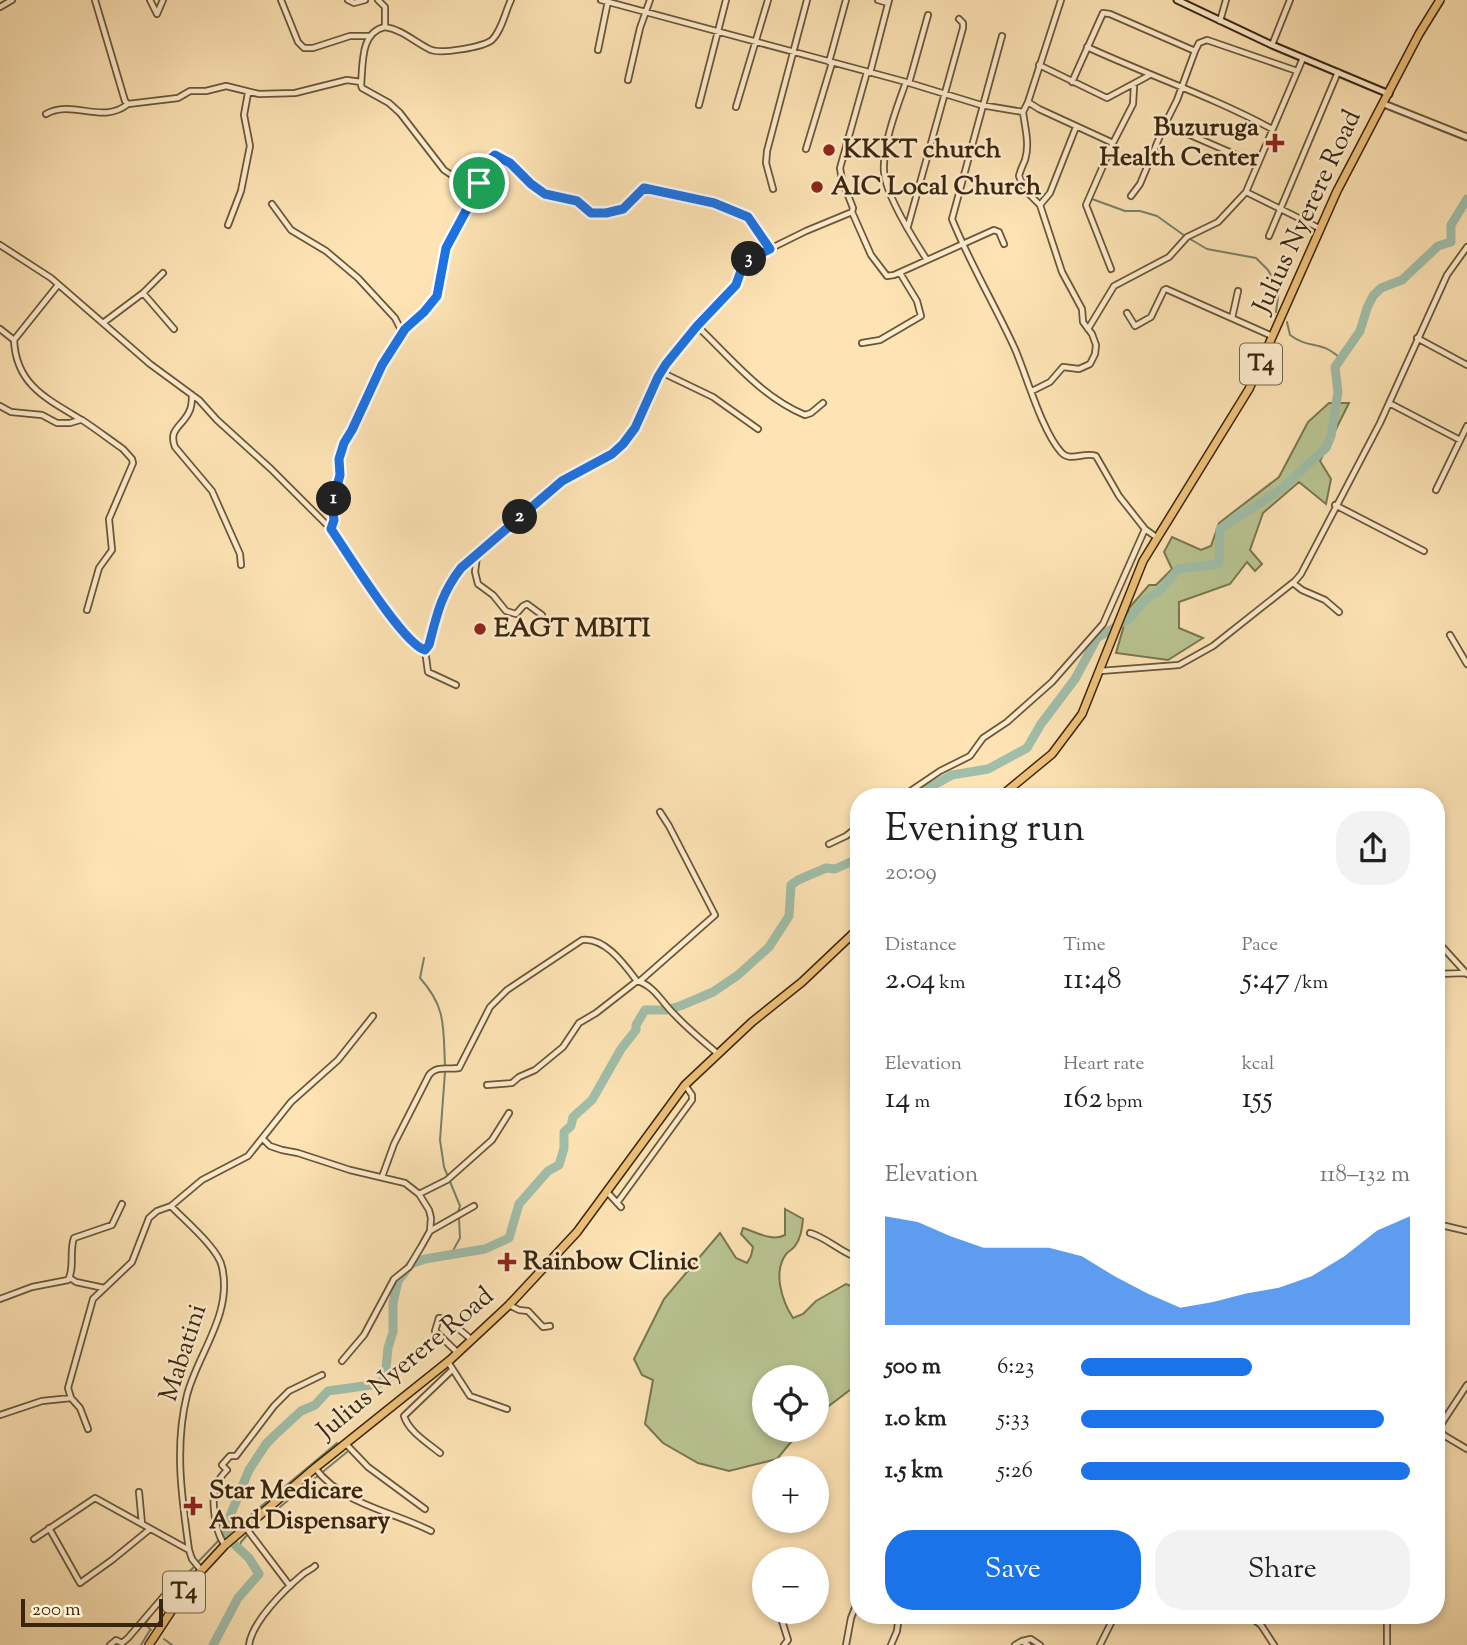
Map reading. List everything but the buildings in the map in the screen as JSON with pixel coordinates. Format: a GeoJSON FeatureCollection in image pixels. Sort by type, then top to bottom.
{"type":"FeatureCollection","features":[{"type":"Feature","properties":{"kind":"highway","name":"Julius Nyerere Road"},"geometry":{"type":"LineString","coordinates":[[1011,788],[1052,754],[1082,714],[1143,561],[1254,378],[1319,228],[1419,34],[1440,0]]}},
{"type":"Feature","properties":{"kind":"highway","name":"Julius Nyerere Road"},"geometry":{"type":"LineString","coordinates":[[149,1645],[222,1541],[246,1527],[318,1472],[346,1444],[458,1353],[509,1305],[561,1251],[608,1193],[648,1133],[685,1085],[752,1022],[803,982],[850,937]]}},
{"type":"Feature","properties":{"kind":"main road"},"geometry":{"type":"LineString","coordinates":[[1177,0],[1219,22],[1389,94]]}},
{"type":"Feature","properties":{"kind":"main road"},"geometry":{"type":"LineString","coordinates":[[1384,104],[1467,137]]}},
{"type":"Feature","properties":{"kind":"street"},"geometry":{"type":"LineString","coordinates":[[0,7],[12,0]]}},
{"type":"Feature","properties":{"kind":"street"},"geometry":{"type":"LineString","coordinates":[[94,0],[128,104]]}},
{"type":"Feature","properties":{"kind":"street"},"geometry":{"type":"LineString","coordinates":[[150,0],[157,14],[163,0]]}},
{"type":"Feature","properties":{"kind":"street"},"geometry":{"type":"LineString","coordinates":[[281,0],[298,42],[304,48],[313,48],[350,36],[369,36]]}},
{"type":"Feature","properties":{"kind":"street"},"geometry":{"type":"LineString","coordinates":[[348,0],[354,3],[366,0]]}},
{"type":"Feature","properties":{"kind":"street"},"geometry":{"type":"LineString","coordinates":[[378,0],[385,7],[385,27]]}},
{"type":"Feature","properties":{"kind":"street"},"geometry":{"type":"LineString","coordinates":[[479,183],[453,176],[444,170],[400,113],[389,103],[365,91],[361,82],[365,47],[369,36],[375,30],[385,27],[399,31],[432,51],[452,52],[481,45],[492,40],[511,0]]}},
{"type":"Feature","properties":{"kind":"street"},"geometry":{"type":"LineString","coordinates":[[601,0],[981,105],[1023,112]]}},
{"type":"Feature","properties":{"kind":"street"},"geometry":{"type":"LineString","coordinates":[[628,80],[650,0]]}},
{"type":"Feature","properties":{"kind":"street"},"geometry":{"type":"LineString","coordinates":[[699,105],[726,0]]}},
{"type":"Feature","properties":{"kind":"street"},"geometry":{"type":"LineString","coordinates":[[736,107],[768,0]]}},
{"type":"Feature","properties":{"kind":"street"},"geometry":{"type":"LineString","coordinates":[[773,189],[766,163],[766,150],[807,0]]}},
{"type":"Feature","properties":{"kind":"street"},"geometry":{"type":"LineString","coordinates":[[806,149],[846,0]]}},
{"type":"Feature","properties":{"kind":"street"},"geometry":{"type":"LineString","coordinates":[[878,0],[889,1],[840,168],[852,212],[866,247],[882,272],[891,276],[993,230],[999,232],[1004,244]]}},
{"type":"Feature","properties":{"kind":"street"},"geometry":{"type":"LineString","coordinates":[[1032,391],[1050,382],[1063,367],[1079,369],[1090,364],[1096,345],[1083,322],[1082,309],[1062,272],[1040,205],[1025,190],[1019,176],[1027,147],[1023,112],[1061,0]]}},
{"type":"Feature","properties":{"kind":"street"},"geometry":{"type":"LineString","coordinates":[[1219,22],[1226,0]]}},
{"type":"Feature","properties":{"kind":"street"},"geometry":{"type":"LineString","coordinates":[[1272,45],[1290,0]]}},
{"type":"Feature","properties":{"kind":"street"},"geometry":{"type":"LineString","coordinates":[[598,50],[608,1]]}},
{"type":"Feature","properties":{"kind":"street"},"geometry":{"type":"LineString","coordinates":[[1072,82],[1100,15],[1105,13],[1195,51]]}},
{"type":"Feature","properties":{"kind":"street"},"geometry":{"type":"LineString","coordinates":[[927,260],[892,198],[884,170],[890,132],[928,15]]}},
{"type":"Feature","properties":{"kind":"street"},"geometry":{"type":"LineString","coordinates":[[908,226],[963,28],[959,19]]}},
{"type":"Feature","properties":{"kind":"street"},"geometry":{"type":"LineString","coordinates":[[1002,36],[951,216],[1061,453],[1071,457],[1088,454],[1096,456],[1109,482],[1145,530],[1156,537]]}},
{"type":"Feature","properties":{"kind":"street"},"geometry":{"type":"LineString","coordinates":[[1131,196],[1140,184],[1199,43],[1207,40],[1297,71]]}},
{"type":"Feature","properties":{"kind":"street"},"geometry":{"type":"LineString","coordinates":[[1087,47],[1234,109],[1272,129]]}},
{"type":"Feature","properties":{"kind":"street"},"geometry":{"type":"LineString","coordinates":[[1088,329],[1114,286],[1169,257],[1187,237],[1218,222],[1246,192],[1303,58]]}},
{"type":"Feature","properties":{"kind":"street"},"geometry":{"type":"LineString","coordinates":[[1039,65],[1107,98],[1149,75]]}},
{"type":"Feature","properties":{"kind":"street"},"geometry":{"type":"LineString","coordinates":[[1269,236],[1338,72]]}},
{"type":"Feature","properties":{"kind":"street"},"geometry":{"type":"LineString","coordinates":[[46,114],[60,108],[110,113],[128,104],[173,99],[190,91],[206,91],[226,86],[248,93],[295,93],[344,80],[361,82]]}},
{"type":"Feature","properties":{"kind":"street"},"geometry":{"type":"LineString","coordinates":[[1111,269],[1086,205],[1133,104],[1134,85]]}},
{"type":"Feature","properties":{"kind":"street"},"geometry":{"type":"LineString","coordinates":[[228,225],[241,191],[250,146],[244,115],[248,93]]}},
{"type":"Feature","properties":{"kind":"street"},"geometry":{"type":"LineString","coordinates":[[1028,102],[1113,143]]}},
{"type":"Feature","properties":{"kind":"street"},"geometry":{"type":"LineString","coordinates":[[1165,124],[1257,163]]}},
{"type":"Feature","properties":{"kind":"street"},"geometry":{"type":"LineString","coordinates":[[1040,205],[1050,193],[1076,127]]}},
{"type":"Feature","properties":{"kind":"street"},"geometry":{"type":"LineString","coordinates":[[331,529],[341,451],[355,426],[376,376],[402,333],[437,296],[446,248],[487,162],[495,155],[510,163],[545,194],[577,201],[591,213],[623,209],[644,188],[714,203],[748,217],[770,249]]}},
{"type":"Feature","properties":{"kind":"street"},"geometry":{"type":"LineString","coordinates":[[1246,192],[1319,228]]}},
{"type":"Feature","properties":{"kind":"street"},"geometry":{"type":"LineString","coordinates":[[272,204],[291,230],[331,255],[365,286],[395,318],[402,333]]}},
{"type":"Feature","properties":{"kind":"street"},"geometry":{"type":"LineString","coordinates":[[456,685],[428,672],[425,650],[429,645],[440,603],[449,583],[461,568],[562,481],[612,454],[623,444],[635,428],[661,372],[697,326],[736,285],[744,262],[852,212]]}},
{"type":"Feature","properties":{"kind":"street"},"geometry":{"type":"LineString","coordinates":[[0,245],[58,285],[150,365],[192,394],[331,529],[400,628],[418,648],[425,650]]}},
{"type":"Feature","properties":{"kind":"street"},"geometry":{"type":"LineString","coordinates":[[1100,671],[1178,665],[1186,662],[1213,646],[1301,574],[1389,402],[1447,275],[1467,247]]}},
{"type":"Feature","properties":{"kind":"street"},"geometry":{"type":"LineString","coordinates":[[862,343],[880,341],[921,316],[917,301],[900,272]]}},
{"type":"Feature","properties":{"kind":"street"},"geometry":{"type":"LineString","coordinates":[[103,323],[143,293],[163,273]]}},
{"type":"Feature","properties":{"kind":"street"},"geometry":{"type":"LineString","coordinates":[[14,340],[58,285]]}},
{"type":"Feature","properties":{"kind":"street"},"geometry":{"type":"LineString","coordinates":[[1127,313],[1135,326],[1149,320],[1166,289],[1273,336]]}},
{"type":"Feature","properties":{"kind":"street"},"geometry":{"type":"LineString","coordinates":[[1232,318],[1238,290]]}},
{"type":"Feature","properties":{"kind":"street"},"geometry":{"type":"LineString","coordinates":[[143,293],[174,329]]}},
{"type":"Feature","properties":{"kind":"street"},"geometry":{"type":"LineString","coordinates":[[697,326],[722,348],[736,367],[775,399],[806,415],[823,404]]}},
{"type":"Feature","properties":{"kind":"street"},"geometry":{"type":"LineString","coordinates":[[0,329],[14,340],[17,363],[29,384],[123,449],[132,459],[133,463],[109,519],[112,551],[99,568],[87,610]]}},
{"type":"Feature","properties":{"kind":"street"},"geometry":{"type":"LineString","coordinates":[[1417,338],[1467,365]]}},
{"type":"Feature","properties":{"kind":"street"},"geometry":{"type":"LineString","coordinates":[[661,372],[713,397],[758,429]]}},
{"type":"Feature","properties":{"kind":"street"},"geometry":{"type":"LineString","coordinates":[[192,394],[190,411],[173,432],[172,439],[175,447],[212,491],[240,554],[241,565]]}},
{"type":"Feature","properties":{"kind":"street"},"geometry":{"type":"LineString","coordinates":[[1389,402],[1460,440]]}},
{"type":"Feature","properties":{"kind":"street"},"geometry":{"type":"LineString","coordinates":[[0,406],[11,412],[42,415],[57,423],[70,424],[81,420]]}},
{"type":"Feature","properties":{"kind":"street"},"geometry":{"type":"LineString","coordinates":[[1436,490],[1467,426]]}},
{"type":"Feature","properties":{"kind":"street"},"geometry":{"type":"LineString","coordinates":[[1335,505],[1424,551]]}},
{"type":"Feature","properties":{"kind":"street"},"geometry":{"type":"LineString","coordinates":[[915,788],[970,756],[983,738],[1007,722],[1052,682],[1103,624],[1145,530]]}},
{"type":"Feature","properties":{"kind":"street"},"geometry":{"type":"LineString","coordinates":[[477,555],[475,572],[478,584],[497,598],[506,611],[516,614],[527,604],[542,615]]}},
{"type":"Feature","properties":{"kind":"street"},"geometry":{"type":"LineString","coordinates":[[1293,583],[1325,600],[1339,612]]}},
{"type":"Feature","properties":{"kind":"street"},"geometry":{"type":"LineString","coordinates":[[1450,635],[1467,664]]}},
{"type":"Feature","properties":{"kind":"street"},"geometry":{"type":"LineString","coordinates":[[486,1085],[512,1083],[535,1070],[563,1047],[577,1024],[639,981],[715,915],[660,812]]}},
{"type":"Feature","properties":{"kind":"street"},"geometry":{"type":"LineString","coordinates":[[830,844],[850,833]]}},
{"type":"Feature","properties":{"kind":"street"},"geometry":{"type":"LineString","coordinates":[[382,1177],[417,1095],[433,1069],[459,1068],[490,1007],[507,990],[582,940],[591,939],[601,943],[718,1054]]}},
{"type":"Feature","properties":{"kind":"street"},"geometry":{"type":"LineString","coordinates":[[1445,950],[1466,974]]}},
{"type":"Feature","properties":{"kind":"street"},"geometry":{"type":"LineString","coordinates":[[1445,974],[1466,974]]}},
{"type":"Feature","properties":{"kind":"street"},"geometry":{"type":"LineString","coordinates":[[88,1429],[68,1388],[93,1299],[135,1256],[149,1218],[157,1211],[171,1206],[202,1180],[248,1156],[291,1102],[338,1060],[373,1016]]}},
{"type":"Feature","properties":{"kind":"street"},"geometry":{"type":"LineString","coordinates":[[608,1193],[619,1205],[692,1100],[685,1085]]}},
{"type":"Feature","properties":{"kind":"street"},"geometry":{"type":"LineString","coordinates":[[419,1194],[455,1173],[492,1140],[509,1114]]}},
{"type":"Feature","properties":{"kind":"street"},"geometry":{"type":"LineString","coordinates":[[263,1139],[270,1146],[282,1150],[350,1171],[405,1183],[427,1203],[432,1217],[430,1231],[409,1267],[394,1279],[364,1335],[342,1361]]}},
{"type":"Feature","properties":{"kind":"street"},"geometry":{"type":"LineString","coordinates":[[70,1278],[72,1241],[112,1225],[122,1205]]}},
{"type":"Feature","properties":{"kind":"street","name":"Mabatini"},"geometry":{"type":"LineString","coordinates":[[171,1206],[218,1257],[224,1277],[217,1323],[187,1393],[183,1417],[180,1477],[189,1550],[201,1570]]}},
{"type":"Feature","properties":{"kind":"street"},"geometry":{"type":"LineString","coordinates":[[430,1231],[474,1206]]}},
{"type":"Feature","properties":{"kind":"street"},"geometry":{"type":"LineString","coordinates":[[1445,1225],[1467,1231]]}},
{"type":"Feature","properties":{"kind":"street"},"geometry":{"type":"LineString","coordinates":[[810,1233],[821,1236],[850,1255]]}},
{"type":"Feature","properties":{"kind":"street"},"geometry":{"type":"LineString","coordinates":[[0,1299],[70,1278],[76,1282],[104,1288]]}},
{"type":"Feature","properties":{"kind":"street"},"geometry":{"type":"LineString","coordinates":[[509,1305],[528,1311],[543,1327],[550,1326]]}},
{"type":"Feature","properties":{"kind":"street"},"geometry":{"type":"LineString","coordinates":[[458,1353],[435,1331],[439,1318],[447,1319],[472,1340]]}},
{"type":"Feature","properties":{"kind":"street"},"geometry":{"type":"LineString","coordinates":[[447,1362],[470,1396],[507,1409]]}},
{"type":"Feature","properties":{"kind":"street"},"geometry":{"type":"LineString","coordinates":[[440,1453],[407,1424],[404,1416],[452,1370]]}},
{"type":"Feature","properties":{"kind":"street"},"geometry":{"type":"LineString","coordinates":[[222,1541],[216,1526],[214,1493],[227,1470],[222,1465],[230,1456],[236,1456],[274,1406],[289,1391],[322,1375]]}},
{"type":"Feature","properties":{"kind":"street"},"geometry":{"type":"LineString","coordinates":[[1445,1418],[1467,1385]]}},
{"type":"Feature","properties":{"kind":"street"},"geometry":{"type":"LineString","coordinates":[[404,1396],[411,1409]]}},
{"type":"Feature","properties":{"kind":"street"},"geometry":{"type":"LineString","coordinates":[[0,1415],[42,1401],[71,1398]]}},
{"type":"Feature","properties":{"kind":"street"},"geometry":{"type":"LineString","coordinates":[[1445,1436],[1467,1449]]}},
{"type":"Feature","properties":{"kind":"street"},"geometry":{"type":"LineString","coordinates":[[346,1444],[368,1467],[425,1509]]}},
{"type":"Feature","properties":{"kind":"street"},"geometry":{"type":"LineString","coordinates":[[318,1472],[342,1494],[431,1531]]}},
{"type":"Feature","properties":{"kind":"street"},"geometry":{"type":"LineString","coordinates":[[139,1493],[142,1525]]}},
{"type":"Feature","properties":{"kind":"street"},"geometry":{"type":"LineString","coordinates":[[34,1539],[95,1497],[189,1550]]}},
{"type":"Feature","properties":{"kind":"street"},"geometry":{"type":"LineString","coordinates":[[246,1527],[290,1586]]}},
{"type":"Feature","properties":{"kind":"street"},"geometry":{"type":"LineString","coordinates":[[48,1528],[80,1583],[150,1528]]}},
{"type":"Feature","properties":{"kind":"street"},"geometry":{"type":"LineString","coordinates":[[249,1645],[254,1629],[290,1586],[315,1566]]}},
{"type":"Feature","properties":{"kind":"street"},"geometry":{"type":"LineString","coordinates":[[110,1645],[116,1640],[122,1643],[128,1638],[155,1603],[164,1596]]}},
{"type":"Feature","properties":{"kind":"street"},"geometry":{"type":"LineString","coordinates":[[846,1645],[850,1618]]}},
{"type":"Feature","properties":{"kind":"street"},"geometry":{"type":"LineString","coordinates":[[783,1624],[788,1640],[784,1645]]}},
{"type":"Feature","properties":{"kind":"street"},"geometry":{"type":"LineString","coordinates":[[891,1645],[898,1624]]}},
{"type":"Feature","properties":{"kind":"street"},"geometry":{"type":"LineString","coordinates":[[1100,1645],[1110,1624]]}},
{"type":"Feature","properties":{"kind":"street"},"geometry":{"type":"LineString","coordinates":[[1260,1624],[1274,1645]]}},
{"type":"Feature","properties":{"kind":"street"},"geometry":{"type":"LineString","coordinates":[[1387,1624],[1387,1645]]}},
{"type":"Feature","properties":{"kind":"street"},"geometry":{"type":"LineString","coordinates":[[1015,1645],[1031,1639],[1040,1645]]}},
{"type":"Feature","properties":{"kind":"street"},"geometry":{"type":"LineString","coordinates":[[1022,1642],[1028,1645]]}},
{"type":"Feature","properties":{"kind":"green space"},"geometry":{"type":"Polygon","coordinates":[[[1329,403],[1349,403],[1320,461],[1331,479],[1326,504],[1299,482],[1263,513],[1250,550],[1262,564],[1255,571],[1247,562],[1230,584],[1179,602],[1179,628],[1203,638],[1168,660],[1116,653],[1129,608],[1149,585],[1156,585],[1172,569],[1164,552],[1172,537],[1201,550],[1211,546],[1219,523],[1279,477],[1308,422],[1329,403]]]}},
{"type":"Feature","properties":{"kind":"green space"},"geometry":{"type":"Polygon","coordinates":[[[785,1209],[803,1219],[799,1240],[782,1260],[779,1277],[782,1295],[793,1318],[803,1314],[816,1301],[846,1284],[850,1286],[850,1390],[829,1406],[829,1365],[752,1365],[752,1442],[791,1442],[779,1456],[752,1456],[752,1465],[729,1471],[698,1463],[663,1443],[645,1424],[653,1380],[642,1375],[634,1359],[664,1299],[720,1233],[736,1258],[747,1263],[753,1247],[741,1234],[743,1228],[769,1237],[785,1235],[785,1209]]]}},
{"type":"Feature","properties":{"kind":"waterway"},"geometry":{"type":"LineString","coordinates":[[1092,199],[1125,211],[1140,211],[1157,216],[1185,236]]}},
{"type":"Feature","properties":{"kind":"waterway"},"geometry":{"type":"LineString","coordinates":[[928,788],[952,775],[988,769],[1027,748],[1041,724],[1075,679],[1097,638],[1130,618],[1145,600],[1160,591],[1178,569],[1219,564],[1220,529],[1281,489],[1326,448],[1331,436],[1338,392],[1335,367],[1360,331],[1373,296],[1381,288],[1402,280],[1438,246],[1451,242],[1451,225],[1467,199]]}},
{"type":"Feature","properties":{"kind":"waterway"},"geometry":{"type":"LineString","coordinates":[[1190,239],[1207,249],[1256,258],[1268,270],[1279,289],[1276,312]]}},
{"type":"Feature","properties":{"kind":"waterway"},"geometry":{"type":"LineString","coordinates":[[1287,322],[1290,335],[1297,340],[1327,349],[1341,359]]}},
{"type":"Feature","properties":{"kind":"waterway"},"geometry":{"type":"LineString","coordinates":[[227,1534],[230,1516],[249,1470],[275,1435],[301,1411],[315,1405],[328,1391],[378,1384],[385,1379],[388,1348],[393,1332],[393,1303],[398,1281],[411,1264],[425,1259],[485,1249],[509,1238],[519,1204],[548,1171],[559,1165],[564,1148],[564,1132],[571,1126],[573,1117],[592,1100],[621,1049],[636,1030],[645,1010],[666,1010],[680,1006],[713,992],[738,975],[769,947],[789,916],[791,885],[826,868],[835,869],[850,862]]}},
{"type":"Feature","properties":{"kind":"waterway"},"geometry":{"type":"LineString","coordinates":[[424,958],[420,978],[435,999],[442,1019],[445,1066]]}},
{"type":"Feature","properties":{"kind":"waterway"},"geometry":{"type":"LineString","coordinates":[[445,1072],[440,1140],[444,1167],[460,1206],[458,1212]]}},
{"type":"Feature","properties":{"kind":"waterway"},"geometry":{"type":"LineString","coordinates":[[450,1256],[460,1238],[459,1218]]}},
{"type":"Feature","properties":{"kind":"waterway"},"geometry":{"type":"LineString","coordinates":[[227,1530],[234,1529],[337,1443]]}},
{"type":"Feature","properties":{"kind":"waterway"},"geometry":{"type":"LineString","coordinates":[[280,1507],[347,1452]]}},
{"type":"Feature","properties":{"kind":"waterway"},"geometry":{"type":"LineString","coordinates":[[271,1514],[275,1511]]}},
{"type":"Feature","properties":{"kind":"waterway"},"geometry":{"type":"LineString","coordinates":[[252,1530],[256,1526]]}},
{"type":"Feature","properties":{"kind":"waterway"},"geometry":{"type":"LineString","coordinates":[[239,1549],[248,1534]]}},
{"type":"Feature","properties":{"kind":"waterway"},"geometry":{"type":"LineString","coordinates":[[198,1562],[219,1540]]}},
{"type":"Feature","properties":{"kind":"waterway"},"geometry":{"type":"LineString","coordinates":[[213,1645],[238,1598],[259,1574],[249,1558],[235,1545]]}},
{"type":"Feature","properties":{"kind":"waterway"},"geometry":{"type":"LineString","coordinates":[[164,1599],[168,1598],[180,1580],[194,1567]]}},
{"type":"Feature","properties":{"kind":"waterway"},"geometry":{"type":"LineString","coordinates":[[151,1630],[145,1624],[154,1611]]}},
{"type":"Feature","properties":{"kind":"waterway"},"geometry":{"type":"LineString","coordinates":[[141,1645],[150,1630]]}},
{"type":"Feature","properties":{"kind":"waterway"},"geometry":{"type":"LineString","coordinates":[[164,1639],[172,1645]]}},
{"type":"Feature","properties":{"kind":"place","name":"Buzuruga Health Center"},"geometry":{"type":"Point","coordinates":[1275,143]}},
{"type":"Feature","properties":{"kind":"place","name":"KKKT church"},"geometry":{"type":"Point","coordinates":[829,150]}},
{"type":"Feature","properties":{"kind":"place","name":"AIC Local Church"},"geometry":{"type":"Point","coordinates":[817,187]}},
{"type":"Feature","properties":{"kind":"place","name":"EAGT MBITI"},"geometry":{"type":"Point","coordinates":[480,629]}},
{"type":"Feature","properties":{"kind":"place","name":"Rainbow Clinic"},"geometry":{"type":"Point","coordinates":[507,1262]}},
{"type":"Feature","properties":{"kind":"place","name":"Star Medicare And Dispensary"},"geometry":{"type":"Point","coordinates":[193,1506]}},
{"type":"Feature","properties":{"kind":"route"},"geometry":{"type":"LineString","coordinates":[[495,155],[514,165],[531,184],[545,194],[564,196],[577,201],[591,213],[617,212],[644,188],[667,191],[714,203],[748,217],[770,249],[741,265],[736,285],[666,364],[635,428],[623,444],[612,454],[562,481],[461,568],[442,596],[429,645],[425,650],[418,648],[400,628],[331,529],[334,520],[332,505],[340,475],[339,459],[344,443],[355,426],[358,414],[382,365],[405,329],[437,296],[446,248],[479,183],[487,162],[495,155]]}}]}
